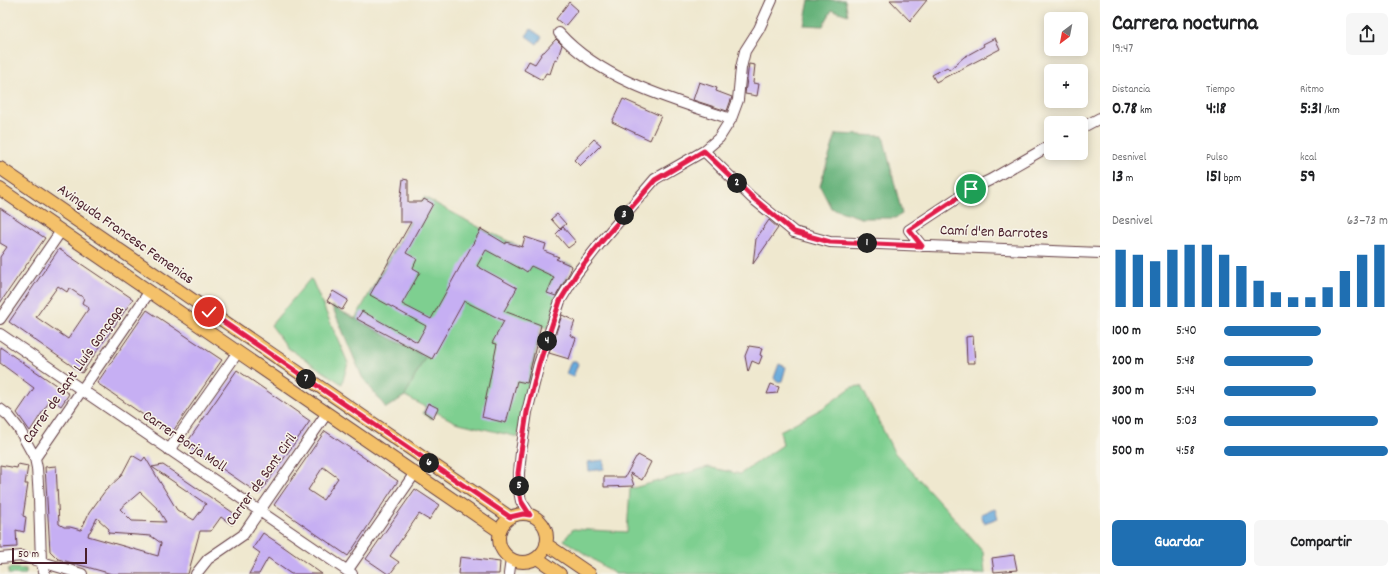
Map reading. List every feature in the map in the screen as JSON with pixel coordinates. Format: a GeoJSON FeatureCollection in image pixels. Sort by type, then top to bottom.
{"type":"FeatureCollection","features":[{"type":"Feature","properties":{"kind":"main road","name":"Avinguda Francesc Femenias"},"geometry":{"type":"LineString","coordinates":[[0,168],[510,517]]}},
{"type":"Feature","properties":{"kind":"main road","name":"Avinguda Francesc Femenias"},"geometry":{"type":"LineString","coordinates":[[0,189],[499,530]]}},
{"type":"Feature","properties":{"kind":"main road"},"geometry":{"type":"LineString","coordinates":[[523,514],[530,515],[542,523],[546,530],[546,544],[543,552],[537,558],[528,562],[519,562],[505,555],[499,544],[499,530],[510,517],[523,514]]}},
{"type":"Feature","properties":{"kind":"main road"},"geometry":{"type":"LineString","coordinates":[[546,544],[590,574]]}},
{"type":"Feature","properties":{"kind":"main road"},"geometry":{"type":"LineString","coordinates":[[537,558],[560,574]]}},
{"type":"Feature","properties":{"kind":"street"},"geometry":{"type":"LineString","coordinates":[[530,515],[521,501],[518,473],[527,412],[539,364],[560,301],[577,273],[602,241],[655,180],[704,151],[719,138],[732,119],[738,100],[741,68],[745,51],[772,0]]}},
{"type":"Feature","properties":{"kind":"street"},"geometry":{"type":"LineString","coordinates":[[559,33],[570,45],[605,69],[647,90],[732,119]]}},
{"type":"Feature","properties":{"kind":"street"},"geometry":{"type":"LineString","coordinates":[[1088,124],[1100,118]]}},
{"type":"Feature","properties":{"kind":"street"},"geometry":{"type":"LineString","coordinates":[[922,246],[909,230],[971,189],[990,180],[1044,149]]}},
{"type":"Feature","properties":{"kind":"street","name":"Camí d'en Barrotes"},"geometry":{"type":"LineString","coordinates":[[704,151],[752,197],[794,232],[830,242],[1100,253]]}},
{"type":"Feature","properties":{"kind":"street"},"geometry":{"type":"LineString","coordinates":[[0,319],[61,231]]}},
{"type":"Feature","properties":{"kind":"street","name":"Carrer de Sant Lluís Gonçaga"},"geometry":{"type":"LineString","coordinates":[[45,574],[41,562],[39,499],[35,458],[150,292]]}},
{"type":"Feature","properties":{"kind":"street","name":"Carrer Borja Moll"},"geometry":{"type":"LineString","coordinates":[[0,334],[350,572]]}},
{"type":"Feature","properties":{"kind":"street"},"geometry":{"type":"LineString","coordinates":[[169,450],[238,352]]}},
{"type":"Feature","properties":{"kind":"street"},"geometry":{"type":"LineString","coordinates":[[0,409],[8,415],[19,429],[35,458]]}},
{"type":"Feature","properties":{"kind":"street","name":"Carrer de Sant Ciril"},"geometry":{"type":"LineString","coordinates":[[196,574],[208,559],[243,535],[327,413]]}},
{"type":"Feature","properties":{"kind":"street"},"geometry":{"type":"LineString","coordinates":[[350,572],[415,473]]}},
{"type":"Feature","properties":{"kind":"street"},"geometry":{"type":"LineString","coordinates":[[0,558],[22,556],[82,574]]}},
{"type":"Feature","properties":{"kind":"street"},"geometry":{"type":"LineString","coordinates":[[509,574],[511,559]]}},
{"type":"Feature","properties":{"kind":"green space"},"geometry":{"type":"Polygon","coordinates":[[[809,0],[845,0],[848,15],[832,10],[823,26],[804,25],[809,0]]]}},
{"type":"Feature","properties":{"kind":"green space"},"geometry":{"type":"Polygon","coordinates":[[[836,134],[883,136],[902,214],[895,218],[861,218],[831,208],[820,186],[836,134]]]}},
{"type":"Feature","properties":{"kind":"green space"},"geometry":{"type":"Polygon","coordinates":[[[424,197],[484,230],[541,256],[572,265],[548,328],[541,326],[518,437],[455,422],[436,412],[432,419],[423,413],[426,407],[405,396],[425,357],[355,319],[424,197]]]}},
{"type":"Feature","properties":{"kind":"green space"},"geometry":{"type":"Polygon","coordinates":[[[310,279],[312,280],[348,363],[342,384],[288,348],[271,325],[310,279]]]}},
{"type":"Feature","properties":{"kind":"green space"},"geometry":{"type":"Polygon","coordinates":[[[332,306],[425,357],[405,396],[386,408],[362,377],[332,306]]]}},
{"type":"Feature","properties":{"kind":"green space"},"geometry":{"type":"Polygon","coordinates":[[[861,386],[894,452],[983,552],[985,574],[615,574],[564,540],[573,529],[627,532],[630,489],[708,467],[740,474],[783,445],[780,431],[823,408],[852,387],[861,386]]]}},
{"type":"Feature","properties":{"kind":"green space"},"geometry":{"type":"Polygon","coordinates":[[[9,568],[26,569],[26,574],[8,574],[9,568]]]}},
{"type":"Feature","properties":{"kind":"water"},"geometry":{"type":"Polygon","coordinates":[[[531,29],[542,37],[537,44],[526,36],[531,29]]]}},
{"type":"Feature","properties":{"kind":"water"},"geometry":{"type":"Polygon","coordinates":[[[571,361],[576,361],[578,364],[573,377],[566,374],[571,361]]]}},
{"type":"Feature","properties":{"kind":"water"},"geometry":{"type":"Polygon","coordinates":[[[779,364],[786,367],[782,381],[777,382],[774,378],[779,364]]]}},
{"type":"Feature","properties":{"kind":"water"},"geometry":{"type":"Polygon","coordinates":[[[604,460],[604,469],[589,471],[588,462],[604,460]]]}},
{"type":"Feature","properties":{"kind":"water"},"geometry":{"type":"Polygon","coordinates":[[[995,509],[998,518],[984,523],[981,514],[995,509]]]}},
{"type":"Feature","properties":{"kind":"building"},"geometry":{"type":"Polygon","coordinates":[[[890,0],[927,0],[910,21],[890,0]]]}},
{"type":"Feature","properties":{"kind":"building"},"geometry":{"type":"Polygon","coordinates":[[[569,2],[578,10],[565,26],[556,19],[569,2]]]}},
{"type":"Feature","properties":{"kind":"building"},"geometry":{"type":"Polygon","coordinates":[[[995,38],[1000,49],[936,82],[932,75],[947,67],[949,70],[964,57],[995,38]]]}},
{"type":"Feature","properties":{"kind":"building"},"geometry":{"type":"Polygon","coordinates":[[[556,39],[562,45],[550,74],[546,73],[542,80],[524,70],[529,61],[535,64],[543,52],[556,39]]]}},
{"type":"Feature","properties":{"kind":"building"},"geometry":{"type":"Polygon","coordinates":[[[749,64],[755,65],[753,83],[759,84],[757,96],[745,94],[749,64]]]}},
{"type":"Feature","properties":{"kind":"building"},"geometry":{"type":"Polygon","coordinates":[[[699,82],[717,88],[716,91],[732,97],[727,111],[693,100],[699,82]]]}},
{"type":"Feature","properties":{"kind":"building"},"geometry":{"type":"Polygon","coordinates":[[[623,99],[661,116],[650,140],[612,122],[623,99]]]}},
{"type":"Feature","properties":{"kind":"building"},"geometry":{"type":"Polygon","coordinates":[[[594,139],[601,145],[580,166],[574,160],[594,139]]]}},
{"type":"Feature","properties":{"kind":"building"},"geometry":{"type":"Polygon","coordinates":[[[403,179],[408,180],[408,202],[422,202],[424,199],[433,204],[406,253],[417,259],[413,268],[420,272],[402,304],[431,319],[481,229],[506,244],[506,242],[522,247],[525,237],[546,244],[544,251],[559,257],[556,259],[572,266],[556,296],[547,293],[554,277],[531,266],[527,272],[486,250],[477,266],[517,288],[504,311],[541,325],[527,383],[517,381],[506,423],[482,417],[497,344],[492,343],[504,321],[464,301],[432,359],[357,319],[362,311],[417,342],[426,326],[370,295],[411,222],[400,222],[400,203],[403,179]]]}},
{"type":"Feature","properties":{"kind":"building"},"geometry":{"type":"Polygon","coordinates":[[[0,208],[45,238],[0,303],[0,257],[7,247],[0,243],[0,208]]]}},
{"type":"Feature","properties":{"kind":"building"},"geometry":{"type":"Polygon","coordinates":[[[557,214],[566,224],[560,229],[551,219],[557,214]]]}},
{"type":"Feature","properties":{"kind":"building"},"geometry":{"type":"Polygon","coordinates":[[[769,220],[778,228],[753,264],[756,239],[769,220]]]}},
{"type":"Feature","properties":{"kind":"building"},"geometry":{"type":"Polygon","coordinates":[[[563,227],[576,242],[568,248],[556,234],[563,227]]]}},
{"type":"Feature","properties":{"kind":"building"},"geometry":{"type":"Polygon","coordinates":[[[59,249],[133,299],[82,373],[9,322],[59,249]],[[58,286],[36,317],[68,339],[89,308],[82,303],[84,298],[69,288],[67,292],[58,286]]]}},
{"type":"Feature","properties":{"kind":"building"},"geometry":{"type":"Polygon","coordinates":[[[333,291],[348,300],[342,310],[327,301],[333,291]]]}},
{"type":"Feature","properties":{"kind":"building"},"geometry":{"type":"Polygon","coordinates":[[[147,310],[222,360],[171,434],[97,383],[147,310]]]}},
{"type":"Feature","properties":{"kind":"building"},"geometry":{"type":"Polygon","coordinates":[[[562,315],[575,321],[570,335],[576,338],[569,359],[549,353],[562,315]]]}},
{"type":"Feature","properties":{"kind":"building"},"geometry":{"type":"Polygon","coordinates":[[[973,336],[975,363],[967,363],[966,337],[973,336]]]}},
{"type":"Feature","properties":{"kind":"building"},"geometry":{"type":"Polygon","coordinates":[[[749,346],[762,348],[760,355],[762,356],[759,364],[752,361],[748,372],[745,356],[749,346]]]}},
{"type":"Feature","properties":{"kind":"building"},"geometry":{"type":"Polygon","coordinates":[[[0,347],[69,394],[61,406],[51,399],[30,431],[17,413],[34,388],[0,363],[0,347]]]}},
{"type":"Feature","properties":{"kind":"building"},"geometry":{"type":"Polygon","coordinates":[[[237,370],[310,421],[259,494],[186,444],[237,370]]]}},
{"type":"Feature","properties":{"kind":"building"},"geometry":{"type":"Polygon","coordinates":[[[771,384],[779,387],[777,393],[767,394],[771,384]]]}},
{"type":"Feature","properties":{"kind":"building"},"geometry":{"type":"Polygon","coordinates":[[[428,403],[438,408],[433,418],[424,412],[428,403]]]}},
{"type":"Feature","properties":{"kind":"building"},"geometry":{"type":"Polygon","coordinates":[[[325,431],[398,481],[348,556],[274,505],[325,431]],[[323,467],[308,490],[323,500],[338,478],[323,467]]]}},
{"type":"Feature","properties":{"kind":"building"},"geometry":{"type":"Polygon","coordinates":[[[132,455],[142,461],[145,457],[177,510],[194,520],[206,504],[152,467],[163,465],[238,516],[232,525],[221,517],[211,531],[200,531],[188,574],[112,574],[58,559],[50,551],[45,467],[56,466],[59,524],[64,527],[81,530],[89,513],[105,491],[121,476],[132,455]],[[140,492],[120,509],[132,521],[166,522],[158,509],[140,492]],[[97,518],[88,536],[158,556],[161,543],[151,536],[108,533],[109,529],[97,518]]]}},
{"type":"Feature","properties":{"kind":"building"},"geometry":{"type":"Polygon","coordinates":[[[638,455],[651,462],[642,480],[630,473],[634,486],[604,487],[604,477],[625,477],[638,455]]]}},
{"type":"Feature","properties":{"kind":"building"},"geometry":{"type":"Polygon","coordinates":[[[18,464],[28,466],[25,484],[28,484],[23,516],[26,517],[24,532],[16,530],[17,547],[0,548],[0,465],[17,468],[18,464]]]}},
{"type":"Feature","properties":{"kind":"building"},"geometry":{"type":"Polygon","coordinates":[[[415,489],[439,505],[429,520],[419,514],[390,556],[399,562],[390,574],[388,574],[366,559],[415,489]]]}},
{"type":"Feature","properties":{"kind":"building"},"geometry":{"type":"Polygon","coordinates":[[[263,533],[322,574],[291,574],[268,558],[259,574],[249,574],[260,553],[253,548],[263,533]]]}},
{"type":"Feature","properties":{"kind":"building"},"geometry":{"type":"Polygon","coordinates":[[[1014,555],[1017,570],[994,572],[992,558],[1014,555]]]}},
{"type":"Feature","properties":{"kind":"building"},"geometry":{"type":"Polygon","coordinates":[[[460,557],[500,562],[499,574],[458,574],[460,557]]]}},
{"type":"Feature","properties":{"kind":"route"},"geometry":{"type":"LineString","coordinates":[[209,312],[510,517],[516,514],[530,515],[521,501],[518,473],[527,412],[539,364],[560,301],[577,273],[602,241],[655,180],[704,151],[752,197],[794,232],[830,242],[922,246],[909,230],[971,189]]}}]}
